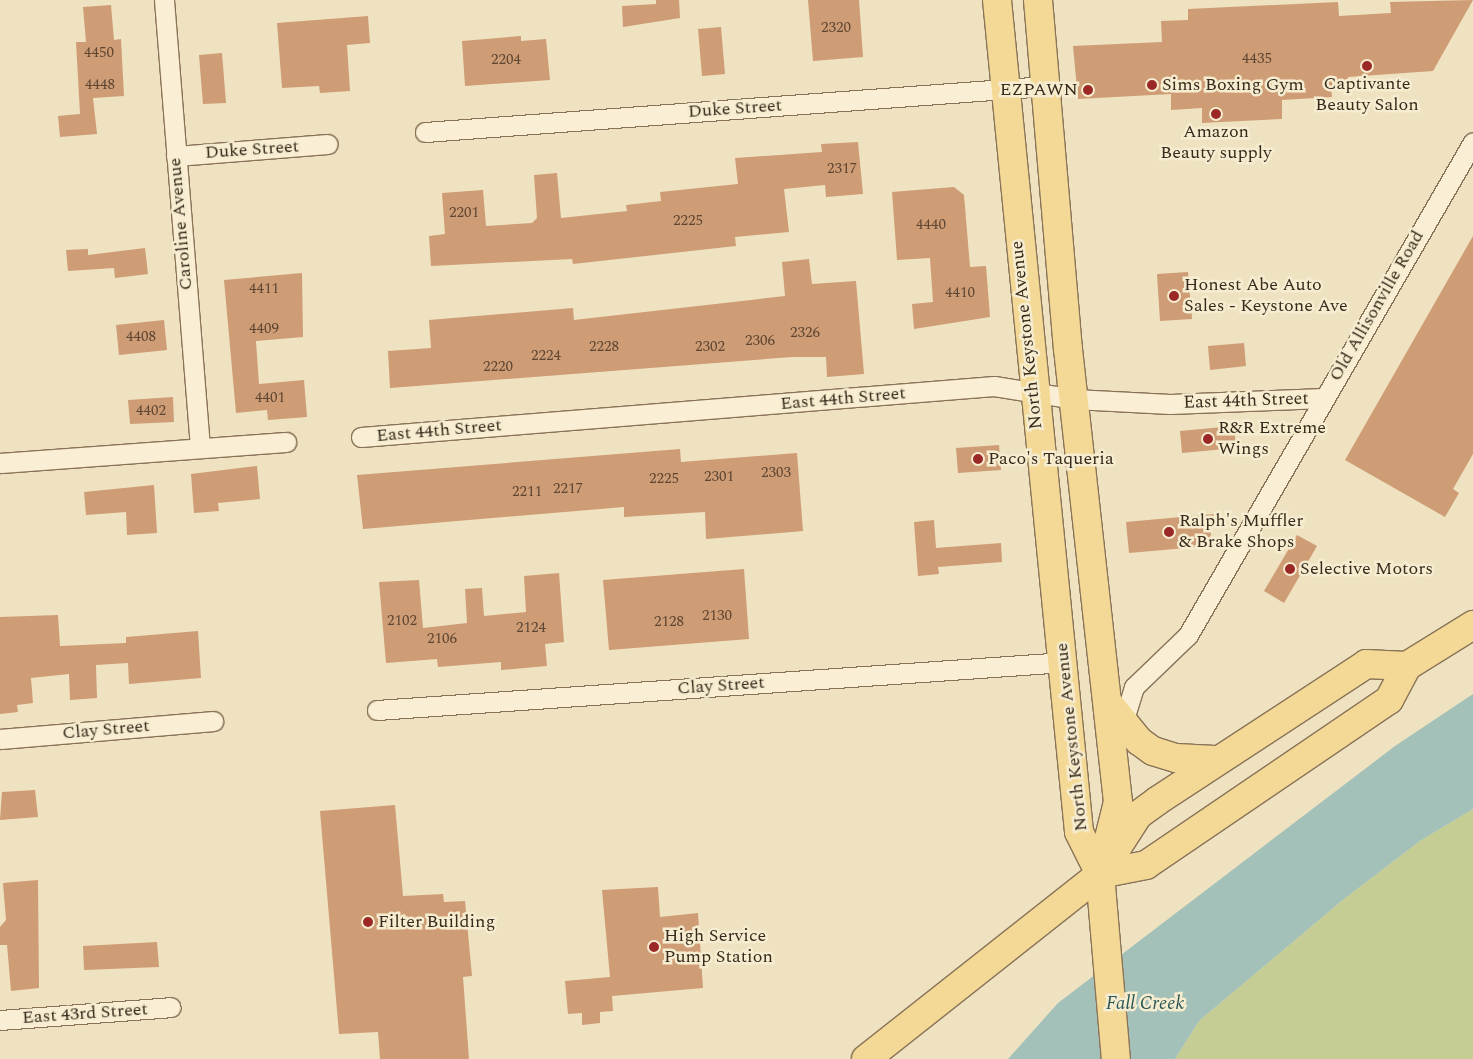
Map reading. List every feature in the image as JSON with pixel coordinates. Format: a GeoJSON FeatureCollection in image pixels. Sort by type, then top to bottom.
{"type":"FeatureCollection","features":[{"type":"Feature","properties":{"kind":"main road","name":"North Keystone Avenue"},"geometry":{"type":"LineString","coordinates":[[997,0],[1032,392],[1065,662],[1078,832],[1100,874]]}},
{"type":"Feature","properties":{"kind":"main road","name":"North Keystone Avenue"},"geometry":{"type":"LineString","coordinates":[[1038,0],[1074,399],[1117,712],[1114,749],[1118,802],[1100,874],[1116,1059]]}},
{"type":"Feature","properties":{"kind":"main road"},"geometry":{"type":"LineString","coordinates":[[1100,874],[1146,865],[1389,700],[1407,666],[1473,625]]}},
{"type":"Feature","properties":{"kind":"main road"},"geometry":{"type":"LineString","coordinates":[[866,1059],[1100,874],[1138,815],[1215,760],[1366,664],[1407,666]]}},
{"type":"Feature","properties":{"kind":"main road"},"geometry":{"type":"LineString","coordinates":[[1117,712],[1153,751],[1176,758],[1215,760]]}},
{"type":"Feature","properties":{"kind":"street","name":"Caroline Avenue"},"geometry":{"type":"LineString","coordinates":[[164,0],[200,448]]}},
{"type":"Feature","properties":{"kind":"street","name":"Duke Street"},"geometry":{"type":"LineString","coordinates":[[426,132],[1045,86]]}},
{"type":"Feature","properties":{"kind":"street","name":"Old Allisonville Road"},"geometry":{"type":"LineString","coordinates":[[1117,712],[1134,687],[1188,635],[1473,142]]}},
{"type":"Feature","properties":{"kind":"street","name":"Duke Street"},"geometry":{"type":"LineString","coordinates":[[176,156],[328,144]]}},
{"type":"Feature","properties":{"kind":"street","name":"East 44th Street"},"geometry":{"type":"LineString","coordinates":[[361,437],[994,386],[1074,399],[1170,404],[1324,398]]}},
{"type":"Feature","properties":{"kind":"street"},"geometry":{"type":"LineString","coordinates":[[0,463],[286,442]]}},
{"type":"Feature","properties":{"kind":"street","name":"Clay Street"},"geometry":{"type":"LineString","coordinates":[[377,710],[1065,662]]}},
{"type":"Feature","properties":{"kind":"street","name":"Clay Street"},"geometry":{"type":"LineString","coordinates":[[0,739],[213,721]]}},
{"type":"Feature","properties":{"kind":"street","name":"East 43rd Street"},"geometry":{"type":"LineString","coordinates":[[0,1020],[171,1008]]}},
{"type":"Feature","properties":{"kind":"green space"},"geometry":{"type":"Polygon","coordinates":[[[1473,809],[1473,1059],[1175,1059],[1199,1021],[1344,899],[1420,841],[1473,809]]]}},
{"type":"Feature","properties":{"kind":"water","name":"Fall Creek"},"geometry":{"type":"Polygon","coordinates":[[[1473,694],[1473,809],[1420,841],[1344,899],[1199,1021],[1175,1059],[1008,1059],[1058,1003],[1395,746],[1473,694]]]}},
{"type":"Feature","properties":{"kind":"building"},"geometry":{"type":"Polygon","coordinates":[[[656,0],[679,0],[680,18],[623,27],[622,6],[656,4],[656,0]]]}},
{"type":"Feature","properties":{"kind":"building"},"geometry":{"type":"Polygon","coordinates":[[[808,0],[859,0],[863,57],[813,61],[808,0]]]}},
{"type":"Feature","properties":{"kind":"building"},"geometry":{"type":"Polygon","coordinates":[[[1473,0],[1433,71],[1348,77],[1348,87],[1331,87],[1332,97],[1282,100],[1282,119],[1202,123],[1202,108],[1171,110],[1171,94],[1078,99],[1073,46],[1162,42],[1161,21],[1188,20],[1188,9],[1338,2],[1339,16],[1391,13],[1390,2],[1473,0]]]}},
{"type":"Feature","properties":{"kind":"building"},"geometry":{"type":"Polygon","coordinates":[[[111,5],[114,40],[121,39],[124,96],[93,98],[97,134],[60,137],[58,116],[80,114],[76,42],[86,42],[83,7],[111,5]]]}},
{"type":"Feature","properties":{"kind":"building"},"geometry":{"type":"Polygon","coordinates":[[[368,16],[370,43],[347,45],[350,91],[320,93],[319,86],[282,88],[277,23],[368,16]]]}},
{"type":"Feature","properties":{"kind":"building"},"geometry":{"type":"Polygon","coordinates":[[[721,27],[725,74],[702,76],[698,29],[721,27]]]}},
{"type":"Feature","properties":{"kind":"building"},"geometry":{"type":"Polygon","coordinates":[[[521,36],[521,41],[546,39],[550,80],[465,86],[462,41],[521,36]]]}},
{"type":"Feature","properties":{"kind":"building"},"geometry":{"type":"Polygon","coordinates":[[[222,53],[226,103],[203,104],[199,55],[222,53]]]}},
{"type":"Feature","properties":{"kind":"building"},"geometry":{"type":"Polygon","coordinates":[[[858,142],[863,194],[826,197],[825,185],[784,189],[789,232],[735,237],[736,246],[573,264],[572,259],[431,266],[429,236],[445,234],[442,193],[483,190],[486,226],[532,223],[537,218],[534,175],[557,173],[561,218],[627,211],[626,205],[661,201],[660,192],[738,184],[735,158],[822,152],[821,144],[858,142]]]}},
{"type":"Feature","properties":{"kind":"building"},"geometry":{"type":"Polygon","coordinates":[[[954,187],[964,195],[970,267],[986,266],[990,317],[914,329],[912,304],[933,302],[930,258],[897,260],[892,192],[954,187]]]}},
{"type":"Feature","properties":{"kind":"building"},"geometry":{"type":"Polygon","coordinates":[[[1473,236],[1473,454],[1453,489],[1459,493],[1445,517],[1345,460],[1473,236]]]}},
{"type":"Feature","properties":{"kind":"building"},"geometry":{"type":"Polygon","coordinates":[[[145,248],[148,274],[115,278],[114,268],[68,271],[66,250],[88,249],[88,255],[145,248]]]}},
{"type":"Feature","properties":{"kind":"building"},"geometry":{"type":"Polygon","coordinates":[[[809,259],[812,284],[856,281],[864,374],[827,377],[826,357],[792,357],[390,388],[388,351],[431,348],[429,320],[573,308],[574,320],[785,296],[782,262],[809,259]]]}},
{"type":"Feature","properties":{"kind":"building","name":"Honest Abe Auto Sales - Keystone Ave"},"geometry":{"type":"Polygon","coordinates":[[[1188,272],[1192,319],[1160,321],[1157,274],[1188,272]]]}},
{"type":"Feature","properties":{"kind":"building"},"geometry":{"type":"Polygon","coordinates":[[[302,273],[303,337],[256,341],[259,384],[304,380],[307,417],[268,420],[267,410],[236,413],[224,280],[302,273]]]}},
{"type":"Feature","properties":{"kind":"building"},"geometry":{"type":"Polygon","coordinates":[[[164,320],[167,350],[119,355],[116,325],[164,320]]]}},
{"type":"Feature","properties":{"kind":"building"},"geometry":{"type":"Polygon","coordinates":[[[1244,343],[1246,366],[1210,370],[1208,346],[1244,343]]]}},
{"type":"Feature","properties":{"kind":"building"},"geometry":{"type":"Polygon","coordinates":[[[173,397],[174,422],[130,424],[128,400],[173,397]]]}},
{"type":"Feature","properties":{"kind":"building","name":"R&R Extreme Wings"},"geometry":{"type":"Polygon","coordinates":[[[1234,426],[1236,448],[1182,453],[1180,431],[1234,426]]]}},
{"type":"Feature","properties":{"kind":"building","name":"Paco's Taqueria"},"geometry":{"type":"Polygon","coordinates":[[[999,445],[1001,470],[958,473],[956,448],[999,445]]]}},
{"type":"Feature","properties":{"kind":"building"},"geometry":{"type":"Polygon","coordinates":[[[680,449],[681,462],[797,453],[803,531],[706,539],[705,512],[624,517],[624,507],[363,529],[357,475],[680,449]]]}},
{"type":"Feature","properties":{"kind":"building"},"geometry":{"type":"Polygon","coordinates":[[[257,466],[260,499],[218,503],[219,511],[194,513],[191,474],[257,466]]]}},
{"type":"Feature","properties":{"kind":"building"},"geometry":{"type":"Polygon","coordinates":[[[154,485],[157,533],[127,535],[126,512],[86,515],[84,492],[154,485]]]}},
{"type":"Feature","properties":{"kind":"building","name":"Ralph's Muffler & Brake Shops"},"geometry":{"type":"Polygon","coordinates":[[[1214,514],[1209,546],[1129,553],[1126,522],[1214,514]]]}},
{"type":"Feature","properties":{"kind":"building"},"geometry":{"type":"Polygon","coordinates":[[[934,520],[936,548],[1001,543],[1002,562],[938,567],[939,574],[918,576],[914,522],[934,520]]]}},
{"type":"Feature","properties":{"kind":"building","name":"Selective Motors"},"geometry":{"type":"Polygon","coordinates":[[[1297,535],[1317,546],[1284,603],[1264,591],[1297,535]]]}},
{"type":"Feature","properties":{"kind":"building"},"geometry":{"type":"Polygon","coordinates":[[[744,569],[749,639],[609,650],[603,580],[744,569]]]}},
{"type":"Feature","properties":{"kind":"building"},"geometry":{"type":"Polygon","coordinates":[[[559,573],[564,642],[545,644],[547,666],[501,670],[501,662],[438,667],[437,659],[386,663],[379,582],[419,580],[423,628],[467,623],[465,589],[482,588],[484,616],[526,612],[524,576],[559,573]]]}},
{"type":"Feature","properties":{"kind":"building"},"geometry":{"type":"Polygon","coordinates":[[[58,615],[60,646],[126,643],[126,637],[198,631],[201,678],[129,684],[128,663],[96,665],[97,698],[70,700],[69,674],[31,678],[33,703],[17,705],[18,712],[0,714],[0,617],[58,615]]]}},
{"type":"Feature","properties":{"kind":"building"},"geometry":{"type":"Polygon","coordinates":[[[35,790],[38,817],[0,820],[2,792],[35,790]]]}},
{"type":"Feature","properties":{"kind":"building","name":"Filter Building"},"geometry":{"type":"Polygon","coordinates":[[[395,805],[403,896],[443,894],[444,902],[465,901],[472,976],[463,977],[469,1059],[380,1059],[378,1032],[339,1034],[320,811],[395,805]]]}},
{"type":"Feature","properties":{"kind":"building"},"geometry":{"type":"Polygon","coordinates":[[[38,880],[39,988],[11,991],[7,945],[0,945],[0,927],[6,920],[3,883],[38,880]]]}},
{"type":"Feature","properties":{"kind":"building","name":"High Service Pump Station"},"geometry":{"type":"Polygon","coordinates":[[[658,887],[660,917],[698,913],[703,988],[612,996],[613,1011],[600,1012],[600,1023],[582,1025],[582,1013],[568,1014],[565,981],[610,977],[602,890],[658,887]]]}},
{"type":"Feature","properties":{"kind":"building"},"geometry":{"type":"Polygon","coordinates":[[[157,942],[159,967],[84,970],[83,946],[157,942]]]}},
{"type":"Feature","properties":{"kind":"place","name":"Captivante Beauty Salon"},"geometry":{"type":"Point","coordinates":[1367,66]}},
{"type":"Feature","properties":{"kind":"place","name":"Sims Boxing Gym"},"geometry":{"type":"Point","coordinates":[1152,85]}},
{"type":"Feature","properties":{"kind":"place","name":"EZPAWN"},"geometry":{"type":"Point","coordinates":[1088,90]}},
{"type":"Feature","properties":{"kind":"place","name":"Amazon Beauty supply"},"geometry":{"type":"Point","coordinates":[1216,114]}},
{"type":"Feature","properties":{"kind":"place","name":"Honest Abe Auto Sales - Keystone Ave"},"geometry":{"type":"Point","coordinates":[1174,296]}},
{"type":"Feature","properties":{"kind":"place","name":"R&R Extreme Wings"},"geometry":{"type":"Point","coordinates":[1208,439]}},
{"type":"Feature","properties":{"kind":"place","name":"Paco's Taqueria"},"geometry":{"type":"Point","coordinates":[978,459]}},
{"type":"Feature","properties":{"kind":"place","name":"Ralph's Muffler & Brake Shops"},"geometry":{"type":"Point","coordinates":[1169,532]}},
{"type":"Feature","properties":{"kind":"place","name":"Selective Motors"},"geometry":{"type":"Point","coordinates":[1290,569]}},
{"type":"Feature","properties":{"kind":"place","name":"Filter Building"},"geometry":{"type":"Point","coordinates":[368,922]}},
{"type":"Feature","properties":{"kind":"place","name":"High Service Pump Station"},"geometry":{"type":"Point","coordinates":[654,947]}}]}
